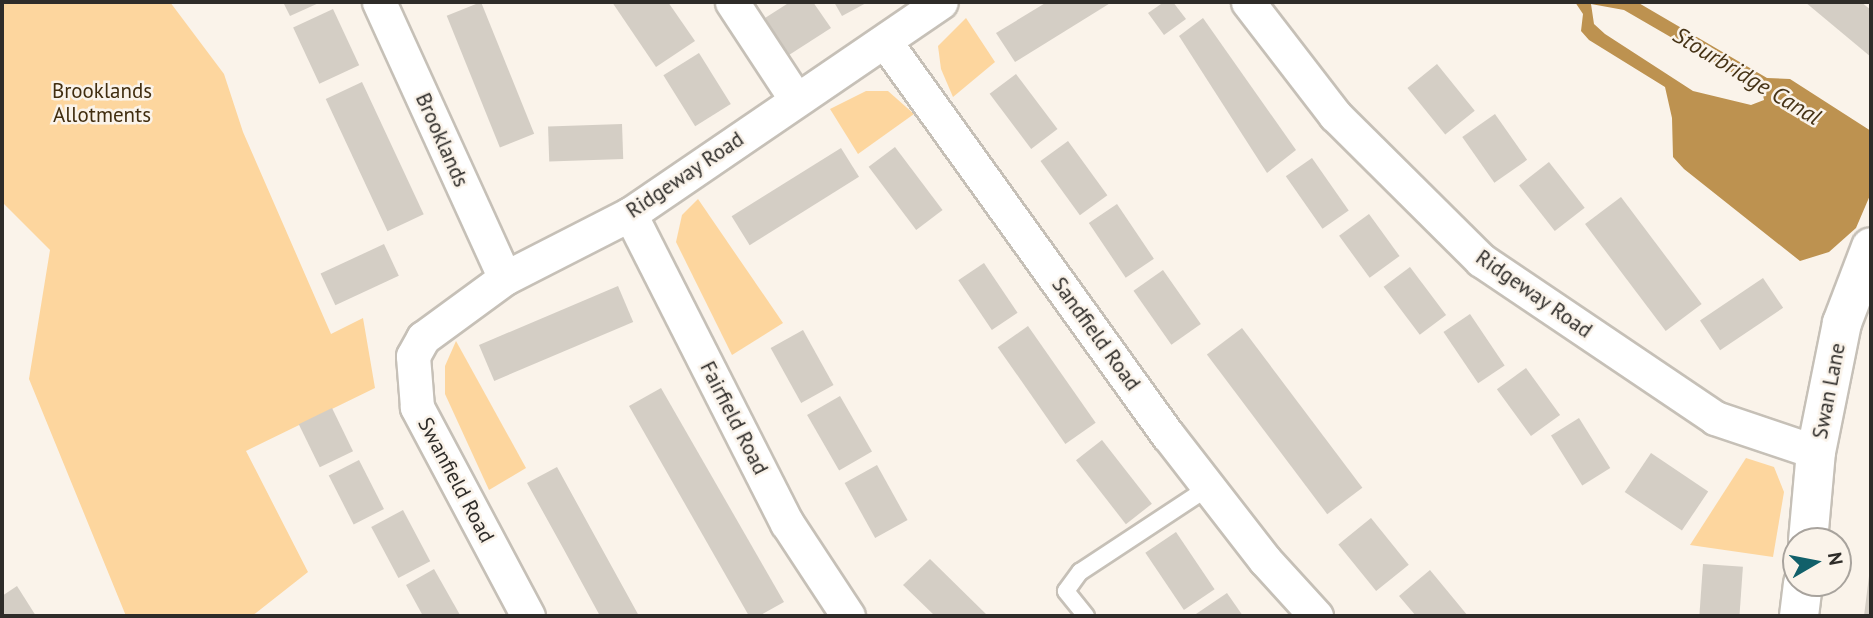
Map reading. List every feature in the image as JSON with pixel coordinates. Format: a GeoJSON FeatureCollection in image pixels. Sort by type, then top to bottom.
{"type":"FeatureCollection","features":[{"type":"Feature","properties":{"kind":"street","name":"Brooklands"},"geometry":{"type":"LineString","coordinates":[[379,2],[505,278]]}},
{"type":"Feature","properties":{"kind":"street"},"geometry":{"type":"LineString","coordinates":[[732,2],[795,98]]}},
{"type":"Feature","properties":{"kind":"street","name":"Ridgeway Road"},"geometry":{"type":"LineString","coordinates":[[423,338],[505,278],[630,214],[795,98],[886,43],[941,2]]}},
{"type":"Feature","properties":{"kind":"street","name":"Ridgeway Road"},"geometry":{"type":"LineString","coordinates":[[1248,2],[1335,115],[1481,260],[1715,418],[1816,452]]}},
{"type":"Feature","properties":{"kind":"street","name":"Sandfield Road"},"geometry":{"type":"LineString","coordinates":[[886,43],[1209,487],[1317,616]]}},
{"type":"Feature","properties":{"kind":"street","name":"Fairfield Road"},"geometry":{"type":"LineString","coordinates":[[630,214],[787,523],[848,616]]}},
{"type":"Feature","properties":{"kind":"street","name":"Swan Lane"},"geometry":{"type":"LineString","coordinates":[[1809,527],[1816,452],[1842,323],[1871,247]]}},
{"type":"Feature","properties":{"kind":"street","name":"Swanfield Road"},"geometry":{"type":"LineString","coordinates":[[423,338],[412,356],[417,407],[528,616]]}},
{"type":"Feature","properties":{"kind":"street"},"geometry":{"type":"LineString","coordinates":[[1799,616],[1801,597]]}},
{"type":"Feature","properties":{"kind":"lane"},"geometry":{"type":"LineString","coordinates":[[1086,616],[1066,591],[1080,572],[1209,487]]}},
{"type":"Feature","properties":{"kind":"green space","name":"Brooklands Allotments"},"geometry":{"type":"Polygon","coordinates":[[[2,2],[170,2],[224,74],[243,132],[331,334],[363,318],[375,388],[246,451],[308,572],[252,616],[126,616],[29,379],[50,250],[2,202],[2,2]]]}},
{"type":"Feature","properties":{"kind":"green space"},"geometry":{"type":"Polygon","coordinates":[[[966,18],[995,62],[953,97],[941,69],[938,46],[966,18]]]}},
{"type":"Feature","properties":{"kind":"green space"},"geometry":{"type":"Polygon","coordinates":[[[866,91],[888,91],[914,114],[858,154],[830,109],[866,91]]]}},
{"type":"Feature","properties":{"kind":"green space"},"geometry":{"type":"Polygon","coordinates":[[[698,199],[783,323],[732,355],[676,242],[682,215],[698,199]]]}},
{"type":"Feature","properties":{"kind":"green space"},"geometry":{"type":"Polygon","coordinates":[[[456,341],[526,468],[489,490],[445,394],[445,366],[456,341]]]}},
{"type":"Feature","properties":{"kind":"green space"},"geometry":{"type":"Polygon","coordinates":[[[1746,458],[1774,467],[1784,492],[1773,557],[1690,545],[1746,458]]]}},
{"type":"Feature","properties":{"kind":"water","name":"Stourbridge Canal"},"geometry":{"type":"Polygon","coordinates":[[[1575,2],[1637,2],[1767,78],[1790,79],[1871,131],[1871,193],[1856,228],[1829,252],[1800,261],[1684,169],[1673,157],[1672,118],[1665,87],[1589,40],[1581,31],[1583,14],[1575,2]],[[1591,4],[1594,24],[1605,34],[1693,91],[1751,105],[1764,100],[1762,90],[1624,10],[1591,4]]]}},
{"type":"Feature","properties":{"kind":"building"},"geometry":{"type":"Polygon","coordinates":[[[283,2],[321,2],[290,16],[283,2]]]}},
{"type":"Feature","properties":{"kind":"building"},"geometry":{"type":"Polygon","coordinates":[[[481,2],[534,134],[500,148],[447,16],[481,2]]]}},
{"type":"Feature","properties":{"kind":"building"},"geometry":{"type":"Polygon","coordinates":[[[612,2],[668,2],[695,41],[656,67],[612,2]]]}},
{"type":"Feature","properties":{"kind":"building"},"geometry":{"type":"Polygon","coordinates":[[[790,2],[813,2],[831,28],[789,55],[765,18],[790,2]]]}},
{"type":"Feature","properties":{"kind":"building"},"geometry":{"type":"Polygon","coordinates":[[[834,2],[868,2],[842,16],[834,2]]]}},
{"type":"Feature","properties":{"kind":"building"},"geometry":{"type":"Polygon","coordinates":[[[1047,2],[1112,2],[1015,62],[996,33],[1047,2]]]}},
{"type":"Feature","properties":{"kind":"building"},"geometry":{"type":"Polygon","coordinates":[[[1164,2],[1173,2],[1186,19],[1164,35],[1148,13],[1164,2]]]}},
{"type":"Feature","properties":{"kind":"building"},"geometry":{"type":"Polygon","coordinates":[[[1805,2],[1861,2],[1871,10],[1871,57],[1805,2]]]}},
{"type":"Feature","properties":{"kind":"building"},"geometry":{"type":"Polygon","coordinates":[[[333,9],[359,65],[319,84],[293,28],[333,9]]]}},
{"type":"Feature","properties":{"kind":"building"},"geometry":{"type":"Polygon","coordinates":[[[1203,18],[1296,150],[1267,173],[1179,36],[1203,18]]]}},
{"type":"Feature","properties":{"kind":"building"},"geometry":{"type":"Polygon","coordinates":[[[699,53],[731,104],[695,126],[663,75],[699,53]]]}},
{"type":"Feature","properties":{"kind":"building"},"geometry":{"type":"Polygon","coordinates":[[[1437,64],[1475,111],[1445,135],[1407,88],[1437,64]]]}},
{"type":"Feature","properties":{"kind":"building"},"geometry":{"type":"Polygon","coordinates":[[[1016,74],[1058,129],[1031,149],[990,94],[1016,74]]]}},
{"type":"Feature","properties":{"kind":"building"},"geometry":{"type":"Polygon","coordinates":[[[362,82],[424,214],[387,231],[326,99],[362,82]]]}},
{"type":"Feature","properties":{"kind":"building"},"geometry":{"type":"Polygon","coordinates":[[[1495,114],[1527,160],[1494,183],[1462,137],[1495,114]]]}},
{"type":"Feature","properties":{"kind":"building"},"geometry":{"type":"Polygon","coordinates":[[[622,124],[623,159],[549,162],[548,127],[622,124]]]}},
{"type":"Feature","properties":{"kind":"building"},"geometry":{"type":"Polygon","coordinates":[[[1068,141],[1107,195],[1080,215],[1040,161],[1068,141]]]}},
{"type":"Feature","properties":{"kind":"building"},"geometry":{"type":"Polygon","coordinates":[[[895,147],[943,210],[916,230],[869,167],[895,147]]]}},
{"type":"Feature","properties":{"kind":"building"},"geometry":{"type":"Polygon","coordinates":[[[841,148],[859,177],[750,245],[732,216],[841,148]]]}},
{"type":"Feature","properties":{"kind":"building"},"geometry":{"type":"Polygon","coordinates":[[[1312,158],[1349,210],[1322,229],[1286,176],[1312,158]]]}},
{"type":"Feature","properties":{"kind":"building"},"geometry":{"type":"Polygon","coordinates":[[[1549,162],[1585,208],[1555,231],[1519,185],[1549,162]]]}},
{"type":"Feature","properties":{"kind":"building"},"geometry":{"type":"Polygon","coordinates":[[[1621,197],[1702,304],[1666,331],[1585,224],[1621,197]]]}},
{"type":"Feature","properties":{"kind":"building"},"geometry":{"type":"Polygon","coordinates":[[[1117,204],[1154,259],[1126,278],[1089,223],[1117,204]]]}},
{"type":"Feature","properties":{"kind":"building"},"geometry":{"type":"Polygon","coordinates":[[[1369,214],[1400,256],[1370,278],[1339,236],[1369,214]]]}},
{"type":"Feature","properties":{"kind":"building"},"geometry":{"type":"Polygon","coordinates":[[[384,244],[399,276],[335,305],[321,274],[384,244]]]}},
{"type":"Feature","properties":{"kind":"building"},"geometry":{"type":"Polygon","coordinates":[[[984,263],[1018,313],[992,330],[958,280],[984,263]]]}},
{"type":"Feature","properties":{"kind":"building"},"geometry":{"type":"Polygon","coordinates":[[[1410,267],[1446,315],[1420,335],[1384,287],[1410,267]]]}},
{"type":"Feature","properties":{"kind":"building"},"geometry":{"type":"Polygon","coordinates":[[[1163,270],[1201,324],[1171,345],[1134,291],[1163,270]]]}},
{"type":"Feature","properties":{"kind":"building"},"geometry":{"type":"Polygon","coordinates":[[[1763,278],[1783,308],[1720,350],[1700,320],[1763,278]]]}},
{"type":"Feature","properties":{"kind":"building"},"geometry":{"type":"Polygon","coordinates":[[[618,286],[633,322],[494,381],[479,345],[618,286]]]}},
{"type":"Feature","properties":{"kind":"building"},"geometry":{"type":"Polygon","coordinates":[[[1470,314],[1505,365],[1478,383],[1443,332],[1470,314]]]}},
{"type":"Feature","properties":{"kind":"building"},"geometry":{"type":"Polygon","coordinates":[[[1028,326],[1096,423],[1065,444],[998,347],[1028,326]]]}},
{"type":"Feature","properties":{"kind":"building"},"geometry":{"type":"Polygon","coordinates":[[[1242,328],[1362,488],[1327,514],[1207,354],[1242,328]]]}},
{"type":"Feature","properties":{"kind":"building"},"geometry":{"type":"Polygon","coordinates":[[[803,330],[834,385],[801,403],[771,348],[803,330]]]}},
{"type":"Feature","properties":{"kind":"building"},"geometry":{"type":"Polygon","coordinates":[[[1526,368],[1560,415],[1531,436],[1497,389],[1526,368]]]}},
{"type":"Feature","properties":{"kind":"building"},"geometry":{"type":"Polygon","coordinates":[[[661,388],[784,602],[759,616],[749,616],[629,406],[661,388]]]}},
{"type":"Feature","properties":{"kind":"building"},"geometry":{"type":"Polygon","coordinates":[[[840,396],[872,451],[839,470],[807,415],[840,396]]]}},
{"type":"Feature","properties":{"kind":"building"},"geometry":{"type":"Polygon","coordinates":[[[332,408],[353,451],[320,467],[299,424],[332,408]]]}},
{"type":"Feature","properties":{"kind":"building"},"geometry":{"type":"Polygon","coordinates":[[[1579,418],[1610,468],[1582,486],[1551,435],[1579,418]]]}},
{"type":"Feature","properties":{"kind":"building"},"geometry":{"type":"Polygon","coordinates":[[[1102,440],[1152,504],[1126,524],[1076,460],[1102,440]]]}},
{"type":"Feature","properties":{"kind":"building"},"geometry":{"type":"Polygon","coordinates":[[[1651,453],[1708,492],[1682,531],[1625,492],[1651,453]]]}},
{"type":"Feature","properties":{"kind":"building"},"geometry":{"type":"Polygon","coordinates":[[[359,460],[384,509],[354,524],[329,475],[359,460]]]}},
{"type":"Feature","properties":{"kind":"building"},"geometry":{"type":"Polygon","coordinates":[[[877,465],[908,520],[875,538],[845,483],[877,465]]]}},
{"type":"Feature","properties":{"kind":"building"},"geometry":{"type":"Polygon","coordinates":[[[557,467],[639,616],[600,616],[527,483],[557,467]]]}},
{"type":"Feature","properties":{"kind":"building"},"geometry":{"type":"Polygon","coordinates":[[[403,510],[430,561],[398,578],[371,527],[403,510]]]}},
{"type":"Feature","properties":{"kind":"building"},"geometry":{"type":"Polygon","coordinates":[[[1371,518],[1409,565],[1376,591],[1338,544],[1371,518]]]}},
{"type":"Feature","properties":{"kind":"building"},"geometry":{"type":"Polygon","coordinates":[[[1176,532],[1215,589],[1184,610],[1145,553],[1176,532]]]}},
{"type":"Feature","properties":{"kind":"building"},"geometry":{"type":"Polygon","coordinates":[[[930,559],[988,616],[935,616],[903,585],[930,559]]]}},
{"type":"Feature","properties":{"kind":"building"},"geometry":{"type":"Polygon","coordinates":[[[1703,564],[1743,567],[1739,616],[1699,616],[1703,564]]]}},
{"type":"Feature","properties":{"kind":"building"},"geometry":{"type":"Polygon","coordinates":[[[1870,568],[1871,616],[1864,616],[1870,568]]]}},
{"type":"Feature","properties":{"kind":"building"},"geometry":{"type":"Polygon","coordinates":[[[434,569],[460,615],[423,616],[406,585],[434,569]]]}},
{"type":"Feature","properties":{"kind":"building"},"geometry":{"type":"Polygon","coordinates":[[[1430,570],[1468,616],[1416,616],[1399,596],[1430,570]]]}},
{"type":"Feature","properties":{"kind":"building"},"geometry":{"type":"Polygon","coordinates":[[[17,586],[36,616],[2,616],[2,596],[17,586]]]}},
{"type":"Feature","properties":{"kind":"building"},"geometry":{"type":"Polygon","coordinates":[[[1227,593],[1243,616],[1193,616],[1227,593]]]}}]}
